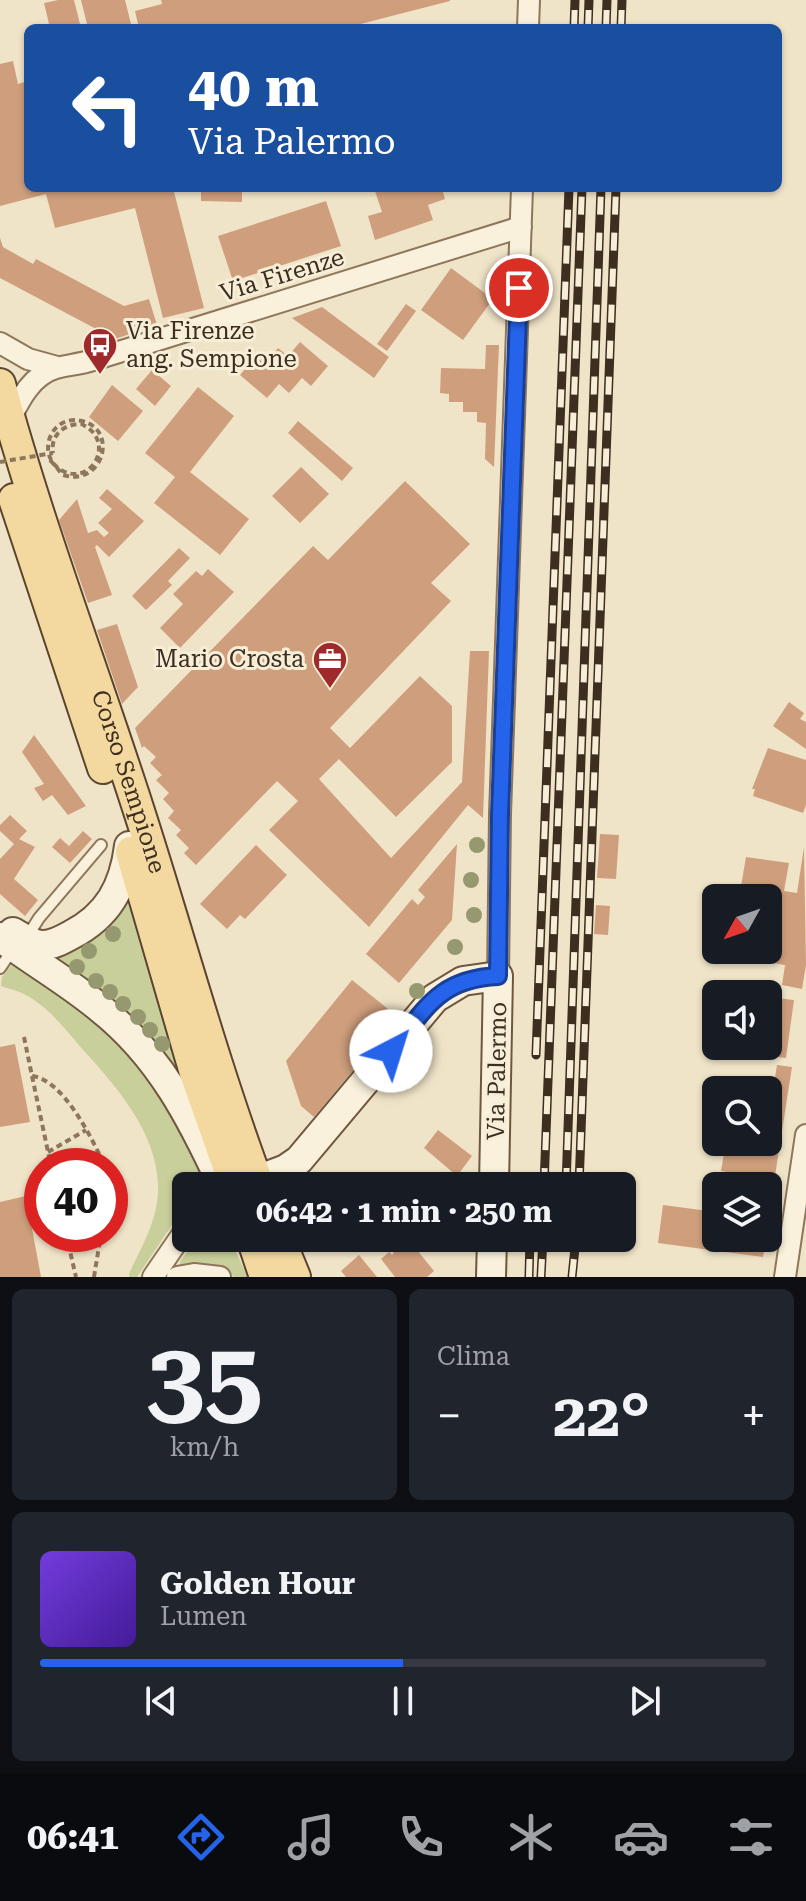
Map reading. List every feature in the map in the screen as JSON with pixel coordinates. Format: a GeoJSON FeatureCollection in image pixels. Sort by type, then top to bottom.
{"type":"FeatureCollection","features":[{"type":"Feature","properties":{"kind":"main road","name":"Corso Sempione"},"geometry":{"type":"LineString","coordinates":[[0,384],[31,491],[171,910],[224,1085],[232,1172]]}},
{"type":"Feature","properties":{"kind":"main road","name":"Corso Sempione"},"geometry":{"type":"LineString","coordinates":[[0,454],[115,846],[230,1172]]}},
{"type":"Feature","properties":{"kind":"main road"},"geometry":{"type":"LineString","coordinates":[[255,1252],[265,1277]]}},
{"type":"Feature","properties":{"kind":"main road"},"geometry":{"type":"LineString","coordinates":[[285,1252],[295,1277]]}},
{"type":"Feature","properties":{"kind":"street"},"geometry":{"type":"LineString","coordinates":[[528,24],[529,0]]}},
{"type":"Feature","properties":{"kind":"street","name":"Via Palermo"},"geometry":{"type":"LineString","coordinates":[[494,1172],[501,798],[522,192]]}},
{"type":"Feature","properties":{"kind":"street","name":"Via Firenze"},"geometry":{"type":"LineString","coordinates":[[0,343],[28,359],[57,367],[79,365],[521,227]]}},
{"type":"Feature","properties":{"kind":"street","name":"Via Firenze"},"geometry":{"type":"LineString","coordinates":[[10,419],[25,391],[57,367]]}},
{"type":"Feature","properties":{"kind":"street"},"geometry":{"type":"LineString","coordinates":[[0,504],[32,559]]}},
{"type":"Feature","properties":{"kind":"street"},"geometry":{"type":"LineString","coordinates":[[8,943],[50,944],[77,932],[102,913],[121,885],[115,846]]}},
{"type":"Feature","properties":{"kind":"street"},"geometry":{"type":"LineString","coordinates":[[8,943],[102,1009],[145,1051],[176,1092],[227,1172]]}},
{"type":"Feature","properties":{"kind":"street"},"geometry":{"type":"LineString","coordinates":[[279,1172],[299,1160],[443,991],[473,978],[498,976]]}},
{"type":"Feature","properties":{"kind":"street"},"geometry":{"type":"LineString","coordinates":[[785,1277],[806,1135]]}},
{"type":"Feature","properties":{"kind":"street"},"geometry":{"type":"LineString","coordinates":[[153,1277],[172,1249]]}},
{"type":"Feature","properties":{"kind":"street"},"geometry":{"type":"LineString","coordinates":[[491,1277],[492,1252]]}},
{"type":"Feature","properties":{"kind":"street"},"geometry":{"type":"LineString","coordinates":[[177,1277],[194,1274],[220,1277]]}},
{"type":"Feature","properties":{"kind":"lane"},"geometry":{"type":"LineString","coordinates":[[8,943],[115,846]]}},
{"type":"Feature","properties":{"kind":"path"},"geometry":{"type":"LineString","coordinates":[[0,462],[27,457],[40,455],[53,453],[54,438],[59,432],[68,426],[81,424],[97,435],[99,445],[97,460],[86,470],[64,472],[49,455],[47,447],[52,432],[64,422],[74,420],[93,427],[103,442],[104,450],[99,463],[80,476],[63,475],[44,457],[37,447]]}},
{"type":"Feature","properties":{"kind":"path"},"geometry":{"type":"LineString","coordinates":[[24,1037],[47,1148]]}},
{"type":"Feature","properties":{"kind":"path"},"geometry":{"type":"LineString","coordinates":[[32,1076],[44,1080],[58,1092],[96,1148]]}},
{"type":"Feature","properties":{"kind":"path"},"geometry":{"type":"LineString","coordinates":[[55,1148],[86,1130]]}},
{"type":"Feature","properties":{"kind":"path"},"geometry":{"type":"LineString","coordinates":[[70,1252],[76,1277]]}},
{"type":"Feature","properties":{"kind":"path"},"geometry":{"type":"LineString","coordinates":[[94,1277],[98,1252]]}},
{"type":"Feature","properties":{"kind":"green space"},"geometry":{"type":"Polygon","coordinates":[[[127,891],[180,1068],[178,1070],[48,954],[127,891]]]}},
{"type":"Feature","properties":{"kind":"green space"},"geometry":{"type":"Polygon","coordinates":[[[18,957],[58,985],[154,1075],[199,1161],[198,1172],[172,1172],[172,1225],[137,1277],[129,1277],[129,1274],[149,1232],[158,1198],[156,1165],[150,1146],[118,1091],[58,1020],[30,997],[1,986],[2,977],[18,957]]]}},
{"type":"Feature","properties":{"kind":"green space"},"geometry":{"type":"Polygon","coordinates":[[[187,1252],[236,1252],[248,1277],[234,1277],[210,1265],[180,1265],[187,1252]]]}},
{"type":"Feature","properties":{"kind":"building"},"geometry":{"type":"Polygon","coordinates":[[[74,0],[80,24],[49,24],[44,3],[74,0]]]}},
{"type":"Feature","properties":{"kind":"building"},"geometry":{"type":"Polygon","coordinates":[[[81,0],[125,0],[131,24],[87,24],[81,0]]]}},
{"type":"Feature","properties":{"kind":"building"},"geometry":{"type":"Polygon","coordinates":[[[161,0],[450,0],[361,24],[138,24],[135,11],[162,4],[161,0]]]}},
{"type":"Feature","properties":{"kind":"building"},"geometry":{"type":"Polygon","coordinates":[[[13,61],[18,84],[24,82],[24,192],[174,192],[204,308],[163,318],[135,208],[55,228],[46,194],[0,206],[0,64],[13,61]]]}},
{"type":"Feature","properties":{"kind":"building"},"geometry":{"type":"Polygon","coordinates":[[[201,192],[242,192],[242,202],[201,201],[201,192]]]}},
{"type":"Feature","properties":{"kind":"building"},"geometry":{"type":"Polygon","coordinates":[[[375,192],[443,192],[445,199],[428,205],[433,220],[375,240],[368,216],[382,212],[375,192]]]}},
{"type":"Feature","properties":{"kind":"building"},"geometry":{"type":"Polygon","coordinates":[[[326,201],[341,246],[233,281],[218,236],[326,201]]]}},
{"type":"Feature","properties":{"kind":"building"},"geometry":{"type":"Polygon","coordinates":[[[0,238],[3,247],[33,264],[36,259],[124,306],[149,299],[157,325],[115,339],[0,278],[0,238]]]}},
{"type":"Feature","properties":{"kind":"building"},"geometry":{"type":"Polygon","coordinates":[[[451,268],[493,299],[463,340],[421,310],[451,268]]]}},
{"type":"Feature","properties":{"kind":"building"},"geometry":{"type":"Polygon","coordinates":[[[406,304],[416,311],[387,351],[377,344],[406,304]]]}},
{"type":"Feature","properties":{"kind":"building"},"geometry":{"type":"Polygon","coordinates":[[[322,307],[389,357],[374,378],[292,318],[322,307]]]}},
{"type":"Feature","properties":{"kind":"building"},"geometry":{"type":"Polygon","coordinates":[[[300,342],[328,366],[311,386],[302,378],[289,393],[279,384],[267,398],[240,375],[256,356],[265,364],[278,348],[288,356],[300,342]]]}},
{"type":"Feature","properties":{"kind":"building"},"geometry":{"type":"Polygon","coordinates":[[[486,345],[499,345],[494,467],[485,459],[486,423],[477,422],[477,412],[463,412],[463,402],[449,402],[449,394],[440,393],[441,368],[485,369],[486,345]]]}},
{"type":"Feature","properties":{"kind":"building"},"geometry":{"type":"Polygon","coordinates":[[[152,370],[171,386],[155,406],[136,389],[152,370]]]}},
{"type":"Feature","properties":{"kind":"building"},"geometry":{"type":"Polygon","coordinates":[[[112,385],[143,411],[118,441],[89,417],[112,385]]]}},
{"type":"Feature","properties":{"kind":"building"},"geometry":{"type":"Polygon","coordinates":[[[198,387],[234,416],[190,472],[249,519],[220,555],[154,503],[175,477],[145,453],[198,387]]]}},
{"type":"Feature","properties":{"kind":"building"},"geometry":{"type":"Polygon","coordinates":[[[298,421],[353,468],[342,481],[288,433],[298,421]]]}},
{"type":"Feature","properties":{"kind":"building"},"geometry":{"type":"Polygon","coordinates":[[[301,467],[329,494],[300,523],[272,496],[301,467]]]}},
{"type":"Feature","properties":{"kind":"building","name":"Mario Crosta"},"geometry":{"type":"Polygon","coordinates":[[[405,481],[470,544],[431,583],[451,601],[330,728],[350,748],[420,676],[452,706],[452,762],[396,817],[339,759],[319,779],[391,858],[462,782],[470,651],[489,651],[483,818],[468,805],[369,927],[269,830],[298,801],[277,781],[196,865],[184,853],[189,848],[176,835],[181,830],[168,818],[174,811],[163,799],[169,793],[156,780],[162,775],[150,763],[156,757],[144,746],[142,748],[135,728],[313,546],[328,560],[405,481]]]}},
{"type":"Feature","properties":{"kind":"building"},"geometry":{"type":"Polygon","coordinates":[[[107,489],[144,521],[109,557],[97,545],[95,547],[112,595],[88,603],[59,520],[77,499],[88,533],[97,530],[104,537],[109,533],[98,523],[112,509],[99,498],[107,489]]]}},
{"type":"Feature","properties":{"kind":"building"},"geometry":{"type":"Polygon","coordinates":[[[179,548],[190,558],[168,581],[172,585],[146,610],[132,596],[179,548]]]}},
{"type":"Feature","properties":{"kind":"building"},"geometry":{"type":"Polygon","coordinates":[[[208,569],[234,592],[180,648],[160,628],[183,604],[173,594],[196,571],[202,576],[208,569]]]}},
{"type":"Feature","properties":{"kind":"building"},"geometry":{"type":"Polygon","coordinates":[[[117,624],[138,687],[122,704],[97,630],[117,624]]]}},
{"type":"Feature","properties":{"kind":"building"},"geometry":{"type":"Polygon","coordinates":[[[789,702],[804,713],[800,719],[806,722],[806,749],[773,726],[789,702]]]}},
{"type":"Feature","properties":{"kind":"building"},"geometry":{"type":"Polygon","coordinates":[[[34,735],[86,806],[68,815],[52,795],[43,801],[34,788],[44,784],[22,752],[34,735]]]}},
{"type":"Feature","properties":{"kind":"building"},"geometry":{"type":"Polygon","coordinates":[[[768,748],[806,760],[806,805],[803,813],[753,796],[755,789],[752,789],[768,748]]]}},
{"type":"Feature","properties":{"kind":"building"},"geometry":{"type":"Polygon","coordinates":[[[10,815],[27,831],[19,839],[35,847],[14,879],[38,900],[25,916],[0,894],[0,859],[14,844],[0,831],[0,825],[10,815]]]}},
{"type":"Feature","properties":{"kind":"building"},"geometry":{"type":"Polygon","coordinates":[[[83,831],[92,839],[70,863],[52,847],[60,838],[69,846],[83,831]]]}},
{"type":"Feature","properties":{"kind":"building"},"geometry":{"type":"Polygon","coordinates":[[[600,834],[619,835],[616,879],[597,878],[600,834]]]}},
{"type":"Feature","properties":{"kind":"building"},"geometry":{"type":"Polygon","coordinates":[[[457,844],[452,920],[399,983],[366,954],[412,899],[418,905],[425,897],[418,890],[457,844]]]}},
{"type":"Feature","properties":{"kind":"building"},"geometry":{"type":"Polygon","coordinates":[[[256,845],[287,875],[245,919],[240,915],[227,929],[200,904],[256,845]]]}},
{"type":"Feature","properties":{"kind":"building"},"geometry":{"type":"Polygon","coordinates":[[[804,847],[806,965],[802,989],[782,985],[785,965],[779,964],[782,964],[782,884],[741,884],[746,857],[789,863],[784,891],[797,893],[804,847]]]}},
{"type":"Feature","properties":{"kind":"building"},"geometry":{"type":"Polygon","coordinates":[[[596,905],[610,906],[608,935],[594,934],[596,905]]]}},
{"type":"Feature","properties":{"kind":"building"},"geometry":{"type":"Polygon","coordinates":[[[352,980],[398,1017],[314,1117],[301,1106],[286,1061],[352,980]]]}},
{"type":"Feature","properties":{"kind":"building"},"geometry":{"type":"Polygon","coordinates":[[[782,999],[794,1000],[786,1058],[782,1057],[782,999]]]}},
{"type":"Feature","properties":{"kind":"building"},"geometry":{"type":"Polygon","coordinates":[[[15,1044],[30,1122],[0,1127],[0,1047],[15,1044]]]}},
{"type":"Feature","properties":{"kind":"building"},"geometry":{"type":"Polygon","coordinates":[[[777,1065],[792,1067],[782,1131],[782,1076],[775,1076],[777,1065]]]}},
{"type":"Feature","properties":{"kind":"building"},"geometry":{"type":"Polygon","coordinates":[[[438,1130],[472,1156],[460,1172],[452,1172],[424,1148],[438,1130]]]}},
{"type":"Feature","properties":{"kind":"building"},"geometry":{"type":"Polygon","coordinates":[[[724,1156],[778,1156],[776,1172],[721,1171],[724,1156]]]}},
{"type":"Feature","properties":{"kind":"building"},"geometry":{"type":"Polygon","coordinates":[[[24,1196],[24,1252],[36,1252],[41,1277],[0,1277],[0,1202],[24,1196]]]}},
{"type":"Feature","properties":{"kind":"building"},"geometry":{"type":"Polygon","coordinates":[[[663,1205],[702,1210],[702,1249],[658,1243],[663,1205]]]}},
{"type":"Feature","properties":{"kind":"building"},"geometry":{"type":"Polygon","coordinates":[[[389,1252],[392,1255],[394,1252],[419,1252],[434,1271],[427,1277],[395,1277],[381,1259],[389,1252]]]}},
{"type":"Feature","properties":{"kind":"building"},"geometry":{"type":"Polygon","coordinates":[[[726,1252],[764,1252],[763,1257],[726,1252]]]}},
{"type":"Feature","properties":{"kind":"building"},"geometry":{"type":"Polygon","coordinates":[[[359,1255],[377,1277],[346,1277],[341,1271],[359,1255]]]}},
{"type":"Feature","properties":{"kind":"railway"},"geometry":{"type":"LineString","coordinates":[[574,24],[575,0]]}},
{"type":"Feature","properties":{"kind":"railway"},"geometry":{"type":"LineString","coordinates":[[588,24],[589,0]]}},
{"type":"Feature","properties":{"kind":"railway"},"geometry":{"type":"LineString","coordinates":[[606,24],[607,0]]}},
{"type":"Feature","properties":{"kind":"railway"},"geometry":{"type":"LineString","coordinates":[[621,24],[622,0]]}},
{"type":"Feature","properties":{"kind":"railway"},"geometry":{"type":"LineString","coordinates":[[536,1055],[569,192]]}},
{"type":"Feature","properties":{"kind":"railway"},"geometry":{"type":"LineString","coordinates":[[545,1172],[582,192]]}},
{"type":"Feature","properties":{"kind":"railway"},"geometry":{"type":"LineString","coordinates":[[566,1172],[601,192]]}},
{"type":"Feature","properties":{"kind":"railway"},"geometry":{"type":"LineString","coordinates":[[580,1172],[616,192]]}},
{"type":"Feature","properties":{"kind":"railway"},"geometry":{"type":"LineString","coordinates":[[529,1277],[530,1252]]}},
{"type":"Feature","properties":{"kind":"railway"},"geometry":{"type":"LineString","coordinates":[[541,1277],[542,1252]]}},
{"type":"Feature","properties":{"kind":"railway"},"geometry":{"type":"LineString","coordinates":[[572,1277],[575,1252]]}},
{"type":"Feature","properties":{"kind":"place","name":"Via Firenze ang. Sempione"},"geometry":{"type":"Point","coordinates":[100,376]}},
{"type":"Feature","properties":{"kind":"place","name":"Mario Crosta"},"geometry":{"type":"Point","coordinates":[330,690]}},
{"type":"Feature","properties":{"kind":"route"},"geometry":{"type":"LineString","coordinates":[[391,1051],[443,991],[473,978],[498,976],[500,814],[519,288]]}}]}
